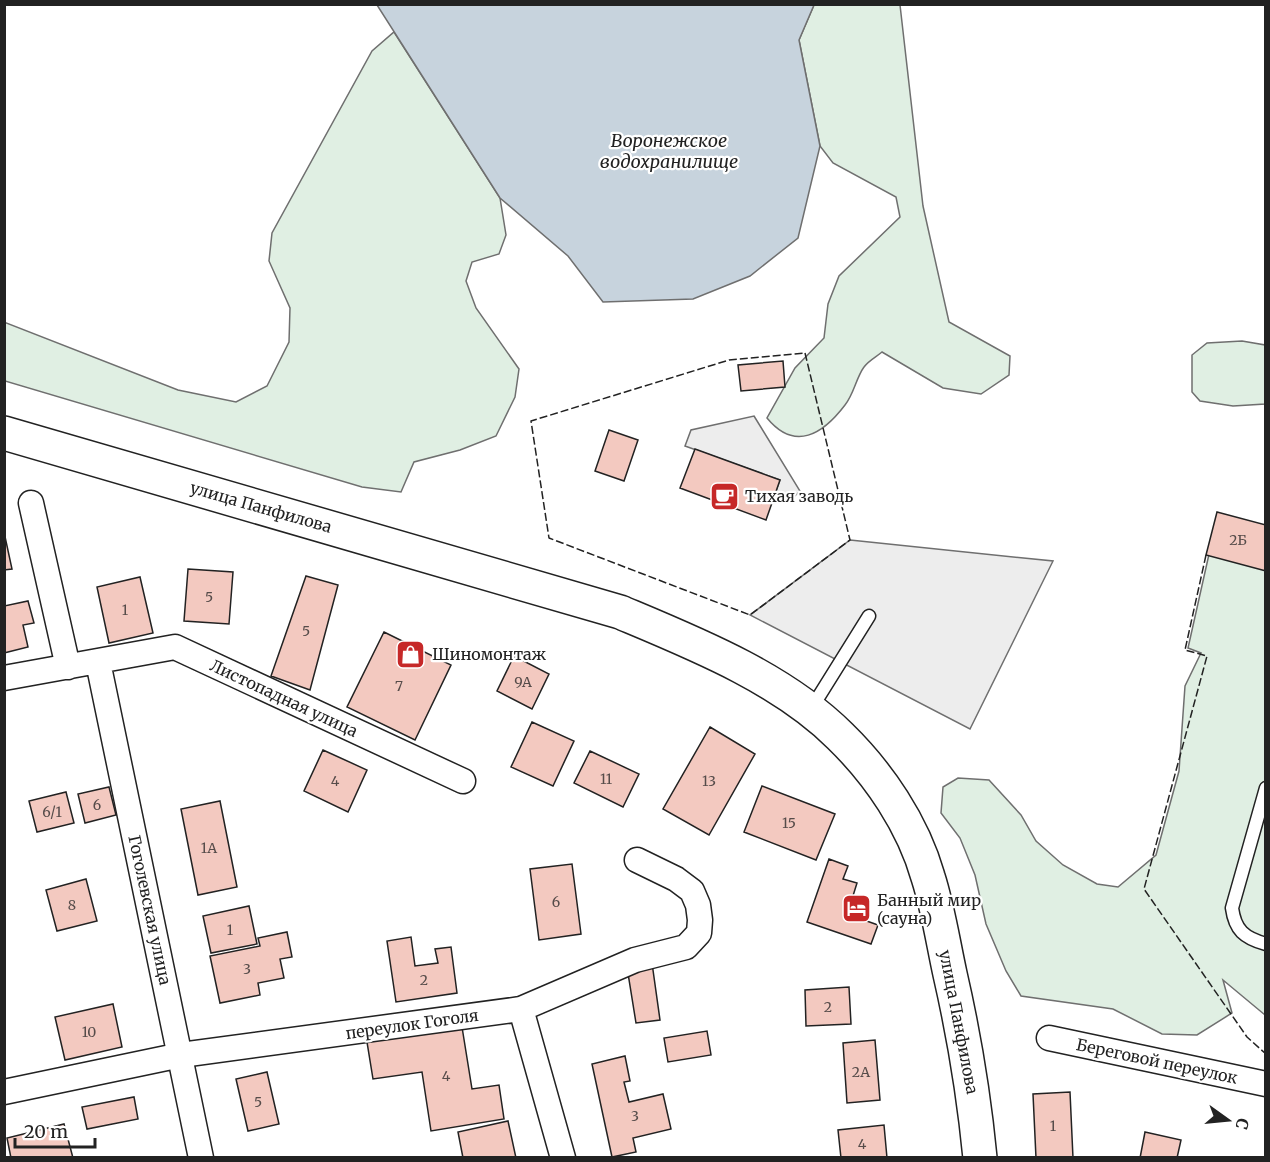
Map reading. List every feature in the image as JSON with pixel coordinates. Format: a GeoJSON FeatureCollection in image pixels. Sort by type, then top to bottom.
{"type":"FeatureCollection","features":[{"type":"Feature","properties":{"kind":"main road","name":"улица Панфилова"},"geometry":{"type":"LineString","coordinates":[[4,432],[620,612],[698,644],[782,690],[810,710],[840,735],[881,782],[906,824],[928,875],[957,1005],[976,1110],[980,1158]]}},
{"type":"Feature","properties":{"kind":"street"},"geometry":{"type":"LineString","coordinates":[[30,502],[68,667]]}},
{"type":"Feature","properties":{"kind":"street","name":"Листопадная улица"},"geometry":{"type":"LineString","coordinates":[[4,678],[175,647],[463,781]]}},
{"type":"Feature","properties":{"kind":"street","name":"Гоголевская улица"},"geometry":{"type":"LineString","coordinates":[[98,662],[201,1158]]}},
{"type":"Feature","properties":{"kind":"street","name":"переулок Гоголя"},"geometry":{"type":"LineString","coordinates":[[4,1092],[181,1055],[521,1009],[635,960],[686,947],[699,933],[698,905],[692,891],[676,879],[637,860]]}},
{"type":"Feature","properties":{"kind":"street"},"geometry":{"type":"LineString","coordinates":[[521,1009],[563,1158]]}},
{"type":"Feature","properties":{"kind":"street","name":"Береговой переулок"},"geometry":{"type":"LineString","coordinates":[[1049,1038],[1266,1084]]}},
{"type":"Feature","properties":{"kind":"lane"},"geometry":{"type":"LineString","coordinates":[[810,710],[869,616]]}},
{"type":"Feature","properties":{"kind":"lane"},"geometry":{"type":"LineString","coordinates":[[1266,788],[1232,908],[1234,924],[1241,934],[1266,944]]}},
{"type":"Feature","properties":{"kind":"green space"},"geometry":{"type":"Polygon","coordinates":[[[814,5],[900,5],[923,206],[949,322],[1010,356],[1009,375],[981,394],[943,388],[882,352],[864,367],[848,401],[827,424],[818,431],[798,436],[777,428],[767,418],[795,368],[824,338],[828,304],[839,276],[900,217],[896,197],[833,163],[820,146],[799,40],[814,5]]]}},
{"type":"Feature","properties":{"kind":"green space"},"geometry":{"type":"Polygon","coordinates":[[[394,32],[500,198],[506,235],[499,254],[472,262],[466,281],[476,308],[519,369],[515,397],[496,436],[460,450],[414,462],[401,492],[362,487],[5,381],[4,322],[178,390],[236,402],[267,386],[289,342],[290,308],[269,261],[272,233],[372,51],[394,32]]]}},
{"type":"Feature","properties":{"kind":"green space"},"geometry":{"type":"Polygon","coordinates":[[[1242,341],[1265,345],[1265,404],[1233,406],[1200,401],[1192,392],[1192,355],[1207,343],[1242,341]]]}},
{"type":"Feature","properties":{"kind":"green space"},"geometry":{"type":"Polygon","coordinates":[[[1218,514],[1265,526],[1265,1015],[1223,980],[1232,1013],[1197,1035],[1162,1034],[1113,1009],[1021,996],[1006,971],[986,924],[975,875],[960,838],[941,813],[943,787],[958,778],[989,780],[1021,815],[1036,841],[1063,865],[1097,884],[1118,887],[1156,855],[1179,771],[1185,686],[1201,653],[1188,648],[1218,514]]]}},
{"type":"Feature","properties":{"kind":"shaded area"},"geometry":{"type":"Polygon","coordinates":[[[754,416],[800,491],[789,501],[775,494],[780,480],[685,446],[691,430],[754,416]]]}},
{"type":"Feature","properties":{"kind":"shaded area"},"geometry":{"type":"Polygon","coordinates":[[[850,540],[1053,561],[970,729],[750,615],[850,540]]]}},
{"type":"Feature","properties":{"kind":"water","name":"Воронежское водохранилище"},"geometry":{"type":"Polygon","coordinates":[[[377,5],[814,5],[799,40],[820,146],[798,238],[750,276],[693,299],[603,302],[568,256],[500,198],[377,5]]]}},
{"type":"Feature","properties":{"kind":"building"},"geometry":{"type":"Polygon","coordinates":[[[783,361],[785,387],[741,391],[738,365],[783,361]]]}},
{"type":"Feature","properties":{"kind":"building"},"geometry":{"type":"Polygon","coordinates":[[[609,430],[638,440],[624,481],[595,471],[609,430]]]}},
{"type":"Feature","properties":{"kind":"building"},"geometry":{"type":"Polygon","coordinates":[[[695,449],[780,480],[766,520],[680,488],[695,449]]]}},
{"type":"Feature","properties":{"kind":"building"},"geometry":{"type":"Polygon","coordinates":[[[1217,512],[1266,525],[1266,571],[1206,555],[1217,512]]]}},
{"type":"Feature","properties":{"kind":"building"},"geometry":{"type":"Polygon","coordinates":[[[4,532],[12,569],[4,570],[4,532]]]}},
{"type":"Feature","properties":{"kind":"building"},"geometry":{"type":"Polygon","coordinates":[[[188,569],[233,572],[229,624],[184,621],[188,569]]]}},
{"type":"Feature","properties":{"kind":"building"},"geometry":{"type":"Polygon","coordinates":[[[306,576],[338,585],[310,690],[271,676],[306,576]]]}},
{"type":"Feature","properties":{"kind":"building"},"geometry":{"type":"Polygon","coordinates":[[[140,577],[153,633],[109,643],[97,587],[140,577]]]}},
{"type":"Feature","properties":{"kind":"building"},"geometry":{"type":"Polygon","coordinates":[[[28,601],[34,623],[23,625],[28,647],[4,653],[4,606],[28,601]]]}},
{"type":"Feature","properties":{"kind":"building"},"geometry":{"type":"Polygon","coordinates":[[[384,632],[451,665],[415,740],[347,707],[384,632]]]}},
{"type":"Feature","properties":{"kind":"building"},"geometry":{"type":"Polygon","coordinates":[[[514,656],[549,674],[532,709],[497,691],[514,656]]]}},
{"type":"Feature","properties":{"kind":"building"},"geometry":{"type":"Polygon","coordinates":[[[532,722],[574,741],[553,786],[511,767],[532,722]]]}},
{"type":"Feature","properties":{"kind":"building"},"geometry":{"type":"Polygon","coordinates":[[[710,727],[755,754],[709,835],[663,809],[710,727]]]}},
{"type":"Feature","properties":{"kind":"building"},"geometry":{"type":"Polygon","coordinates":[[[323,750],[367,770],[348,812],[304,791],[323,750]]]}},
{"type":"Feature","properties":{"kind":"building"},"geometry":{"type":"Polygon","coordinates":[[[590,751],[639,774],[623,807],[574,783],[590,751]]]}},
{"type":"Feature","properties":{"kind":"building"},"geometry":{"type":"Polygon","coordinates":[[[762,786],[835,814],[816,860],[744,832],[762,786]]]}},
{"type":"Feature","properties":{"kind":"building"},"geometry":{"type":"Polygon","coordinates":[[[109,787],[116,815],[85,823],[78,794],[109,787]]]}},
{"type":"Feature","properties":{"kind":"building"},"geometry":{"type":"Polygon","coordinates":[[[66,792],[74,823],[37,832],[29,801],[66,792]]]}},
{"type":"Feature","properties":{"kind":"building"},"geometry":{"type":"Polygon","coordinates":[[[220,801],[237,887],[198,895],[181,809],[220,801]]]}},
{"type":"Feature","properties":{"kind":"building"},"geometry":{"type":"Polygon","coordinates":[[[829,859],[848,866],[843,879],[857,883],[852,899],[866,904],[861,919],[878,925],[871,944],[807,922],[829,859]]]}},
{"type":"Feature","properties":{"kind":"building"},"geometry":{"type":"Polygon","coordinates":[[[572,864],[581,934],[539,940],[530,869],[572,864]]]}},
{"type":"Feature","properties":{"kind":"building"},"geometry":{"type":"Polygon","coordinates":[[[86,879],[97,921],[57,931],[46,890],[86,879]]]}},
{"type":"Feature","properties":{"kind":"building"},"geometry":{"type":"Polygon","coordinates":[[[249,906],[257,944],[211,953],[203,916],[249,906]]]}},
{"type":"Feature","properties":{"kind":"building"},"geometry":{"type":"Polygon","coordinates":[[[287,932],[292,957],[280,959],[284,978],[258,983],[260,995],[220,1003],[210,956],[260,946],[258,938],[287,932]]]}},
{"type":"Feature","properties":{"kind":"building"},"geometry":{"type":"Polygon","coordinates":[[[411,937],[415,966],[438,963],[435,949],[451,947],[457,993],[396,1002],[387,941],[411,937]]]}},
{"type":"Feature","properties":{"kind":"building"},"geometry":{"type":"Polygon","coordinates":[[[652,963],[660,1020],[636,1023],[627,967],[652,963]]]}},
{"type":"Feature","properties":{"kind":"building"},"geometry":{"type":"Polygon","coordinates":[[[849,987],[851,1024],[806,1026],[805,990],[849,987]]]}},
{"type":"Feature","properties":{"kind":"building"},"geometry":{"type":"Polygon","coordinates":[[[113,1004],[122,1047],[65,1060],[55,1017],[113,1004]]]}},
{"type":"Feature","properties":{"kind":"building"},"geometry":{"type":"Polygon","coordinates":[[[462,1027],[472,1089],[499,1085],[504,1119],[431,1131],[422,1072],[373,1079],[367,1042],[462,1027]]]}},
{"type":"Feature","properties":{"kind":"building"},"geometry":{"type":"Polygon","coordinates":[[[707,1031],[711,1055],[668,1062],[664,1038],[707,1031]]]}},
{"type":"Feature","properties":{"kind":"building"},"geometry":{"type":"Polygon","coordinates":[[[875,1040],[880,1100],[847,1103],[843,1043],[875,1040]]]}},
{"type":"Feature","properties":{"kind":"building"},"geometry":{"type":"Polygon","coordinates":[[[625,1056],[630,1081],[624,1082],[629,1102],[663,1094],[671,1129],[633,1138],[636,1152],[612,1157],[592,1064],[625,1056]]]}},
{"type":"Feature","properties":{"kind":"building"},"geometry":{"type":"Polygon","coordinates":[[[267,1072],[279,1124],[248,1131],[236,1079],[267,1072]]]}},
{"type":"Feature","properties":{"kind":"building"},"geometry":{"type":"Polygon","coordinates":[[[1070,1092],[1073,1158],[1036,1158],[1033,1094],[1070,1092]]]}},
{"type":"Feature","properties":{"kind":"building"},"geometry":{"type":"Polygon","coordinates":[[[134,1097],[138,1119],[87,1129],[82,1107],[134,1097]]]}},
{"type":"Feature","properties":{"kind":"building"},"geometry":{"type":"Polygon","coordinates":[[[508,1121],[516,1158],[463,1158],[458,1132],[508,1121]]]}},
{"type":"Feature","properties":{"kind":"building"},"geometry":{"type":"Polygon","coordinates":[[[64,1124],[73,1158],[11,1158],[7,1138],[64,1124]]]}},
{"type":"Feature","properties":{"kind":"building"},"geometry":{"type":"Polygon","coordinates":[[[884,1125],[887,1158],[841,1158],[838,1130],[884,1125]]]}},
{"type":"Feature","properties":{"kind":"building"},"geometry":{"type":"Polygon","coordinates":[[[1145,1132],[1181,1140],[1177,1158],[1140,1158],[1145,1132]]]}},
{"type":"Feature","properties":{"kind":"fence"},"geometry":{"type":"LineString","coordinates":[[805,353],[850,540],[750,615],[549,538],[531,421],[729,360],[805,353]]}},
{"type":"Feature","properties":{"kind":"fence"},"geometry":{"type":"LineString","coordinates":[[1206,555],[1185,650],[1207,656],[1144,889],[1247,1037],[1266,1054]]}},
{"type":"Feature","properties":{"kind":"place","name":"Тихая заводь"},"geometry":{"type":"Point","coordinates":[724,496]}},
{"type":"Feature","properties":{"kind":"place","name":"Шиномонтаж"},"geometry":{"type":"Point","coordinates":[411,654]}},
{"type":"Feature","properties":{"kind":"place","name":"Банный мир (сауна)"},"geometry":{"type":"Point","coordinates":[856,909]}}]}
